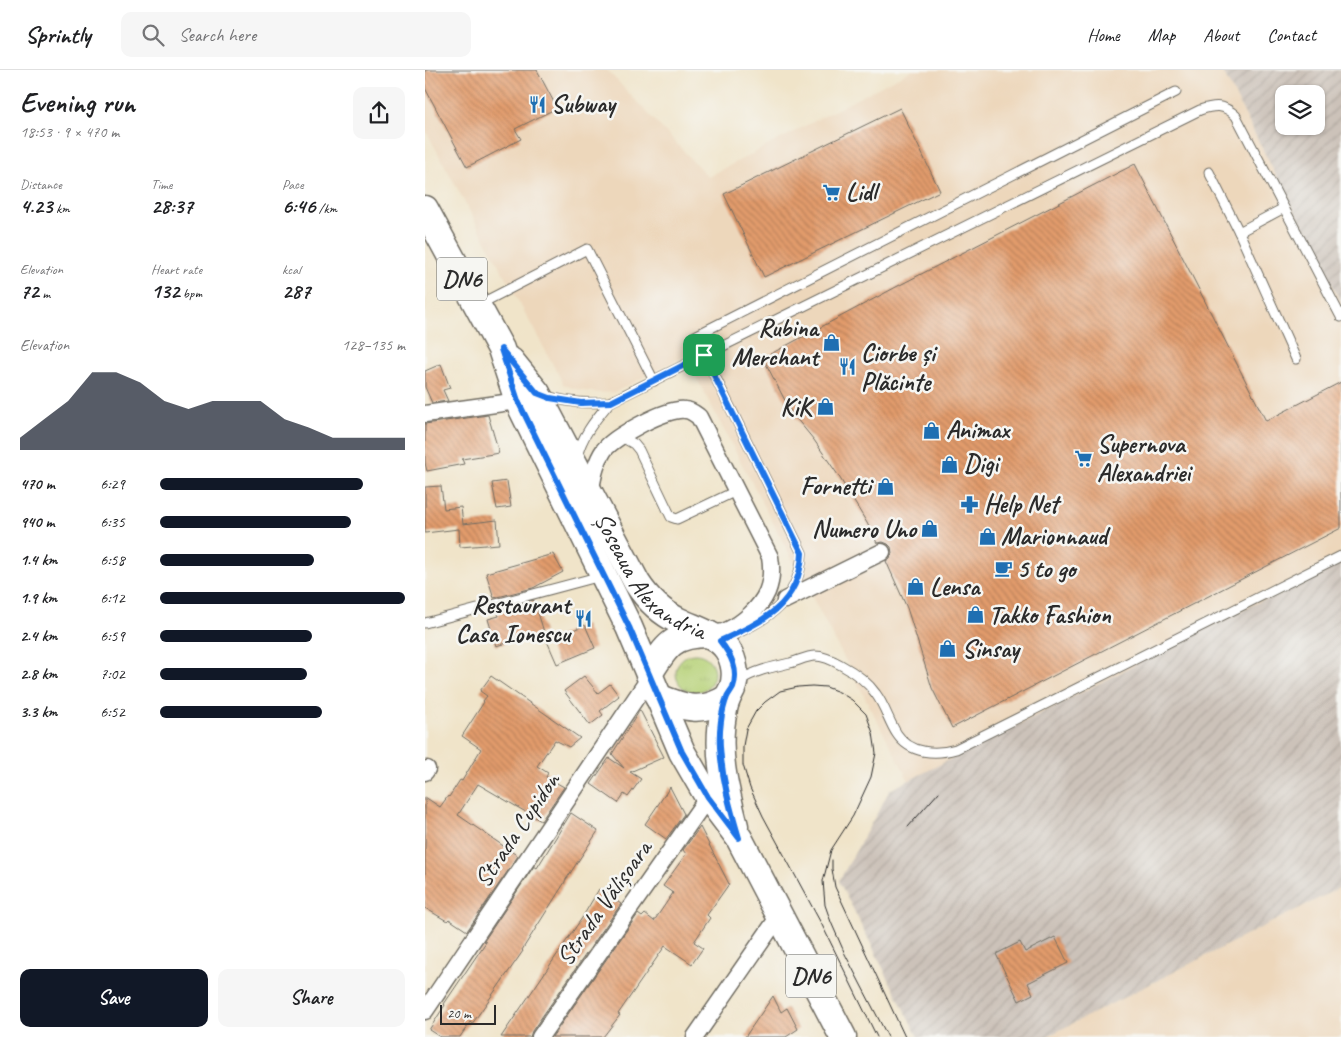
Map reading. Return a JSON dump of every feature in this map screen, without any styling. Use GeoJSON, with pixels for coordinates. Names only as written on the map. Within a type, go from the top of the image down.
{"type":"FeatureCollection","features":[{"type":"Feature","properties":{"kind":"main road","name":"Șoseaua Alexandria"},"geometry":{"type":"LineString","coordinates":[[425,209],[528,397],[575,465],[637,583],[651,603],[660,610],[677,621],[714,638],[728,650],[735,669],[735,678],[729,693],[720,734],[721,768],[739,838]]}},
{"type":"Feature","properties":{"kind":"main road","name":"Șoseaua Alexandria"},"geometry":{"type":"LineString","coordinates":[[528,397],[603,575],[629,627],[682,752],[708,797],[739,838],[843,1037]]}},
{"type":"Feature","properties":{"kind":"main road"},"geometry":{"type":"LineString","coordinates":[[714,638],[698,634],[677,639],[661,654],[652,683],[678,705],[689,708],[700,708],[716,704],[729,693]]}},
{"type":"Feature","properties":{"kind":"street"},"geometry":{"type":"LineString","coordinates":[[425,414],[528,397]]}},
{"type":"Feature","properties":{"kind":"street"},"geometry":{"type":"LineString","coordinates":[[590,494],[599,459],[609,444],[620,436],[670,411],[685,410],[693,412],[699,417],[770,557],[771,579],[763,600],[748,616],[714,638]]}},
{"type":"Feature","properties":{"kind":"street"},"geometry":{"type":"LineString","coordinates":[[785,600],[881,552]]}},
{"type":"Feature","properties":{"kind":"street","name":"Strada Cupidon"},"geometry":{"type":"LineString","coordinates":[[425,1012],[652,683]]}},
{"type":"Feature","properties":{"kind":"street","name":"Strada Vălișoara"},"geometry":{"type":"LineString","coordinates":[[540,1037],[708,797]]}},
{"type":"Feature","properties":{"kind":"street"},"geometry":{"type":"LineString","coordinates":[[695,1037],[779,916]]}},
{"type":"Feature","properties":{"kind":"lane"},"geometry":{"type":"LineString","coordinates":[[714,638],[755,625],[785,600],[798,578],[802,553],[695,336],[1176,92]]}},
{"type":"Feature","properties":{"kind":"lane"},"geometry":{"type":"LineString","coordinates":[[575,465],[584,438],[592,424],[611,402],[1211,106],[1221,106],[1230,110],[1236,116],[1341,317]]}},
{"type":"Feature","properties":{"kind":"lane"},"geometry":{"type":"LineString","coordinates":[[1209,172],[1239,232],[1296,360]]}},
{"type":"Feature","properties":{"kind":"lane"},"geometry":{"type":"LineString","coordinates":[[1239,232],[1284,208]]}},
{"type":"Feature","properties":{"kind":"lane"},"geometry":{"type":"LineString","coordinates":[[477,306],[587,249],[654,381]]}},
{"type":"Feature","properties":{"kind":"lane"},"geometry":{"type":"LineString","coordinates":[[528,397],[581,403],[611,402]]}},
{"type":"Feature","properties":{"kind":"lane"},"geometry":{"type":"LineString","coordinates":[[620,436],[634,444],[639,450],[673,519],[677,519],[736,491]]}},
{"type":"Feature","properties":{"kind":"lane"},"geometry":{"type":"LineString","coordinates":[[729,693],[738,682],[754,673],[817,656],[835,662],[861,678],[876,694],[903,742],[923,751],[944,752],[956,749],[1341,556]]}},
{"type":"Feature","properties":{"kind":"lane"},"geometry":{"type":"LineString","coordinates":[[425,623],[603,575]]}},
{"type":"Feature","properties":{"kind":"shaded area"},"geometry":{"type":"Polygon","coordinates":[[[425,70],[607,70],[708,177],[912,70],[1222,70],[1341,302],[1341,560],[909,781],[685,356],[615,392],[599,393],[579,390],[564,385],[425,129],[425,70]]]}},
{"type":"Feature","properties":{"kind":"shaded area"},"geometry":{"type":"Polygon","coordinates":[[[1222,70],[1341,70],[1341,302],[1222,70]]]}},
{"type":"Feature","properties":{"kind":"shaded area"},"geometry":{"type":"Polygon","coordinates":[[[1341,560],[1341,887],[1046,1037],[918,1037],[839,881],[890,790],[1341,560]]]}},
{"type":"Feature","properties":{"kind":"shaded area"},"geometry":{"type":"Polygon","coordinates":[[[1341,887],[1341,1037],[1046,1037],[1341,887]]]}},
{"type":"Feature","properties":{"kind":"green space"},"geometry":{"type":"Polygon","coordinates":[[[695,654],[708,660],[714,673],[708,686],[695,692],[682,686],[676,673],[682,660],[695,654]]]}},
{"type":"Feature","properties":{"kind":"building"},"geometry":{"type":"Polygon","coordinates":[[[425,70],[537,70],[557,108],[515,129],[521,139],[467,167],[425,88],[425,70]]]}},
{"type":"Feature","properties":{"kind":"building","name":"Lidl"},"geometry":{"type":"Polygon","coordinates":[[[900,108],[940,191],[764,277],[724,194],[900,108]]]}},
{"type":"Feature","properties":{"kind":"building","name":"Supernova Alexandriei"},"geometry":{"type":"Polygon","coordinates":[[[1135,164],[1266,421],[1341,382],[1341,528],[952,728],[932,688],[907,608],[886,561],[892,553],[891,547],[883,542],[877,543],[838,475],[814,440],[791,412],[763,358],[1135,164]]]}},
{"type":"Feature","properties":{"kind":"building"},"geometry":{"type":"Polygon","coordinates":[[[441,364],[450,388],[443,390],[448,401],[432,403],[425,387],[425,371],[441,364]]]}},
{"type":"Feature","properties":{"kind":"building"},"geometry":{"type":"Polygon","coordinates":[[[488,415],[499,453],[462,459],[464,464],[427,471],[425,463],[425,424],[488,415]]]}},
{"type":"Feature","properties":{"kind":"building"},"geometry":{"type":"Polygon","coordinates":[[[507,481],[511,507],[497,509],[492,483],[507,481]]]}},
{"type":"Feature","properties":{"kind":"building"},"geometry":{"type":"Polygon","coordinates":[[[441,486],[444,509],[461,507],[463,524],[497,520],[499,544],[460,547],[459,529],[425,533],[425,487],[441,486]]]}},
{"type":"Feature","properties":{"kind":"building"},"geometry":{"type":"Polygon","coordinates":[[[553,554],[563,572],[533,588],[494,598],[486,573],[553,554]]]}},
{"type":"Feature","properties":{"kind":"building"},"geometry":{"type":"Polygon","coordinates":[[[534,600],[544,632],[496,646],[488,619],[499,616],[497,610],[534,600]]]}},
{"type":"Feature","properties":{"kind":"building"},"geometry":{"type":"Polygon","coordinates":[[[585,625],[595,648],[557,664],[547,641],[585,625]]]}},
{"type":"Feature","properties":{"kind":"building"},"geometry":{"type":"Polygon","coordinates":[[[491,676],[580,738],[569,747],[555,740],[537,766],[548,773],[546,777],[564,787],[541,821],[478,784],[458,815],[518,856],[467,931],[449,919],[447,921],[425,908],[425,797],[440,807],[460,780],[462,781],[481,749],[462,736],[487,696],[480,691],[491,676]]]}},
{"type":"Feature","properties":{"kind":"building"},"geometry":{"type":"Polygon","coordinates":[[[584,676],[598,693],[610,684],[619,696],[600,711],[603,715],[590,725],[564,691],[584,676]]]}},
{"type":"Feature","properties":{"kind":"building"},"geometry":{"type":"Polygon","coordinates":[[[640,710],[664,757],[630,772],[641,779],[628,797],[624,794],[618,803],[591,784],[609,758],[624,768],[612,754],[640,710]]]}},
{"type":"Feature","properties":{"kind":"building"},"geometry":{"type":"Polygon","coordinates":[[[670,787],[684,814],[666,839],[645,824],[670,787]]]}},
{"type":"Feature","properties":{"kind":"building"},"geometry":{"type":"Polygon","coordinates":[[[571,813],[598,831],[523,951],[472,1024],[470,1022],[460,1037],[440,1037],[429,1030],[444,1004],[534,866],[537,868],[571,813]]]}},
{"type":"Feature","properties":{"kind":"building"},"geometry":{"type":"Polygon","coordinates":[[[700,827],[729,884],[707,915],[710,918],[694,942],[703,948],[692,964],[665,946],[618,1014],[620,1015],[603,1037],[552,1037],[638,914],[642,917],[645,914],[654,921],[673,893],[663,886],[686,854],[683,850],[700,827]]]}},
{"type":"Feature","properties":{"kind":"building"},"geometry":{"type":"Polygon","coordinates":[[[599,889],[621,904],[532,1031],[530,1037],[501,1037],[582,918],[599,889]]]}},
{"type":"Feature","properties":{"kind":"building"},"geometry":{"type":"Polygon","coordinates":[[[1055,937],[1068,963],[1028,983],[1033,994],[1019,1001],[996,954],[1020,942],[1025,952],[1055,937]]]}},
{"type":"Feature","properties":{"kind":"building"},"geometry":{"type":"Polygon","coordinates":[[[773,996],[781,1012],[787,1008],[798,1029],[786,1037],[745,1037],[773,996]]]}},
{"type":"Feature","properties":{"kind":"tram line"},"geometry":{"type":"LineString","coordinates":[[877,1037],[822,925],[763,816],[750,788],[743,765],[743,746],[746,729],[756,711],[780,691],[812,686],[826,687],[839,692],[852,700],[866,714],[873,733],[876,753],[871,777],[853,816],[831,850],[823,881],[825,905],[831,922],[845,954],[888,1037]]}},
{"type":"Feature","properties":{"kind":"tram line"},"geometry":{"type":"LineString","coordinates":[[908,827],[939,792]]}},
{"type":"Feature","properties":{"kind":"tram line"},"geometry":{"type":"LineString","coordinates":[[832,860],[835,887],[905,1037]]}},
{"type":"Feature","properties":{"kind":"place","name":"Subway"},"geometry":{"type":"Point","coordinates":[537,104]}},
{"type":"Feature","properties":{"kind":"place","name":"Lidl"},"geometry":{"type":"Point","coordinates":[832,192]}},
{"type":"Feature","properties":{"kind":"place","name":"Rubina Merchant"},"geometry":{"type":"Point","coordinates":[832,342]}},
{"type":"Feature","properties":{"kind":"place","name":"Ciorbe și Plăcinte"},"geometry":{"type":"Point","coordinates":[847,367]}},
{"type":"Feature","properties":{"kind":"place","name":"KiK"},"geometry":{"type":"Point","coordinates":[825,407]}},
{"type":"Feature","properties":{"kind":"place","name":"Animax"},"geometry":{"type":"Point","coordinates":[932,430]}},
{"type":"Feature","properties":{"kind":"place","name":"Supernova Alexandriei"},"geometry":{"type":"Point","coordinates":[1083,458]}},
{"type":"Feature","properties":{"kind":"place","name":"Digi"},"geometry":{"type":"Point","coordinates":[950,464]}},
{"type":"Feature","properties":{"kind":"place","name":"Fornetti"},"geometry":{"type":"Point","coordinates":[885,486]}},
{"type":"Feature","properties":{"kind":"place","name":"Help Net"},"geometry":{"type":"Point","coordinates":[970,504]}},
{"type":"Feature","properties":{"kind":"place","name":"Numero Uno"},"geometry":{"type":"Point","coordinates":[930,529]}},
{"type":"Feature","properties":{"kind":"place","name":"Marionnaud"},"geometry":{"type":"Point","coordinates":[987,536]}},
{"type":"Feature","properties":{"kind":"place","name":"5 to go"},"geometry":{"type":"Point","coordinates":[1003,569]}},
{"type":"Feature","properties":{"kind":"place","name":"Lensa"},"geometry":{"type":"Point","coordinates":[916,587]}},
{"type":"Feature","properties":{"kind":"place","name":"Takko Fashion"},"geometry":{"type":"Point","coordinates":[975,615]}},
{"type":"Feature","properties":{"kind":"place","name":"Restaurant Casa Ionescu"},"geometry":{"type":"Point","coordinates":[584,619]}},
{"type":"Feature","properties":{"kind":"place","name":"Sinsay"},"geometry":{"type":"Point","coordinates":[948,649]}},
{"type":"Feature","properties":{"kind":"route"},"geometry":{"type":"LineString","coordinates":[[501,349],[537,393],[566,401],[596,404],[611,402],[704,355],[802,553],[798,578],[785,600],[755,625],[720,641],[728,650],[735,669],[735,678],[723,712],[720,746],[721,768],[739,838],[708,797],[682,752],[629,627],[518,401],[501,349]]}}]}
